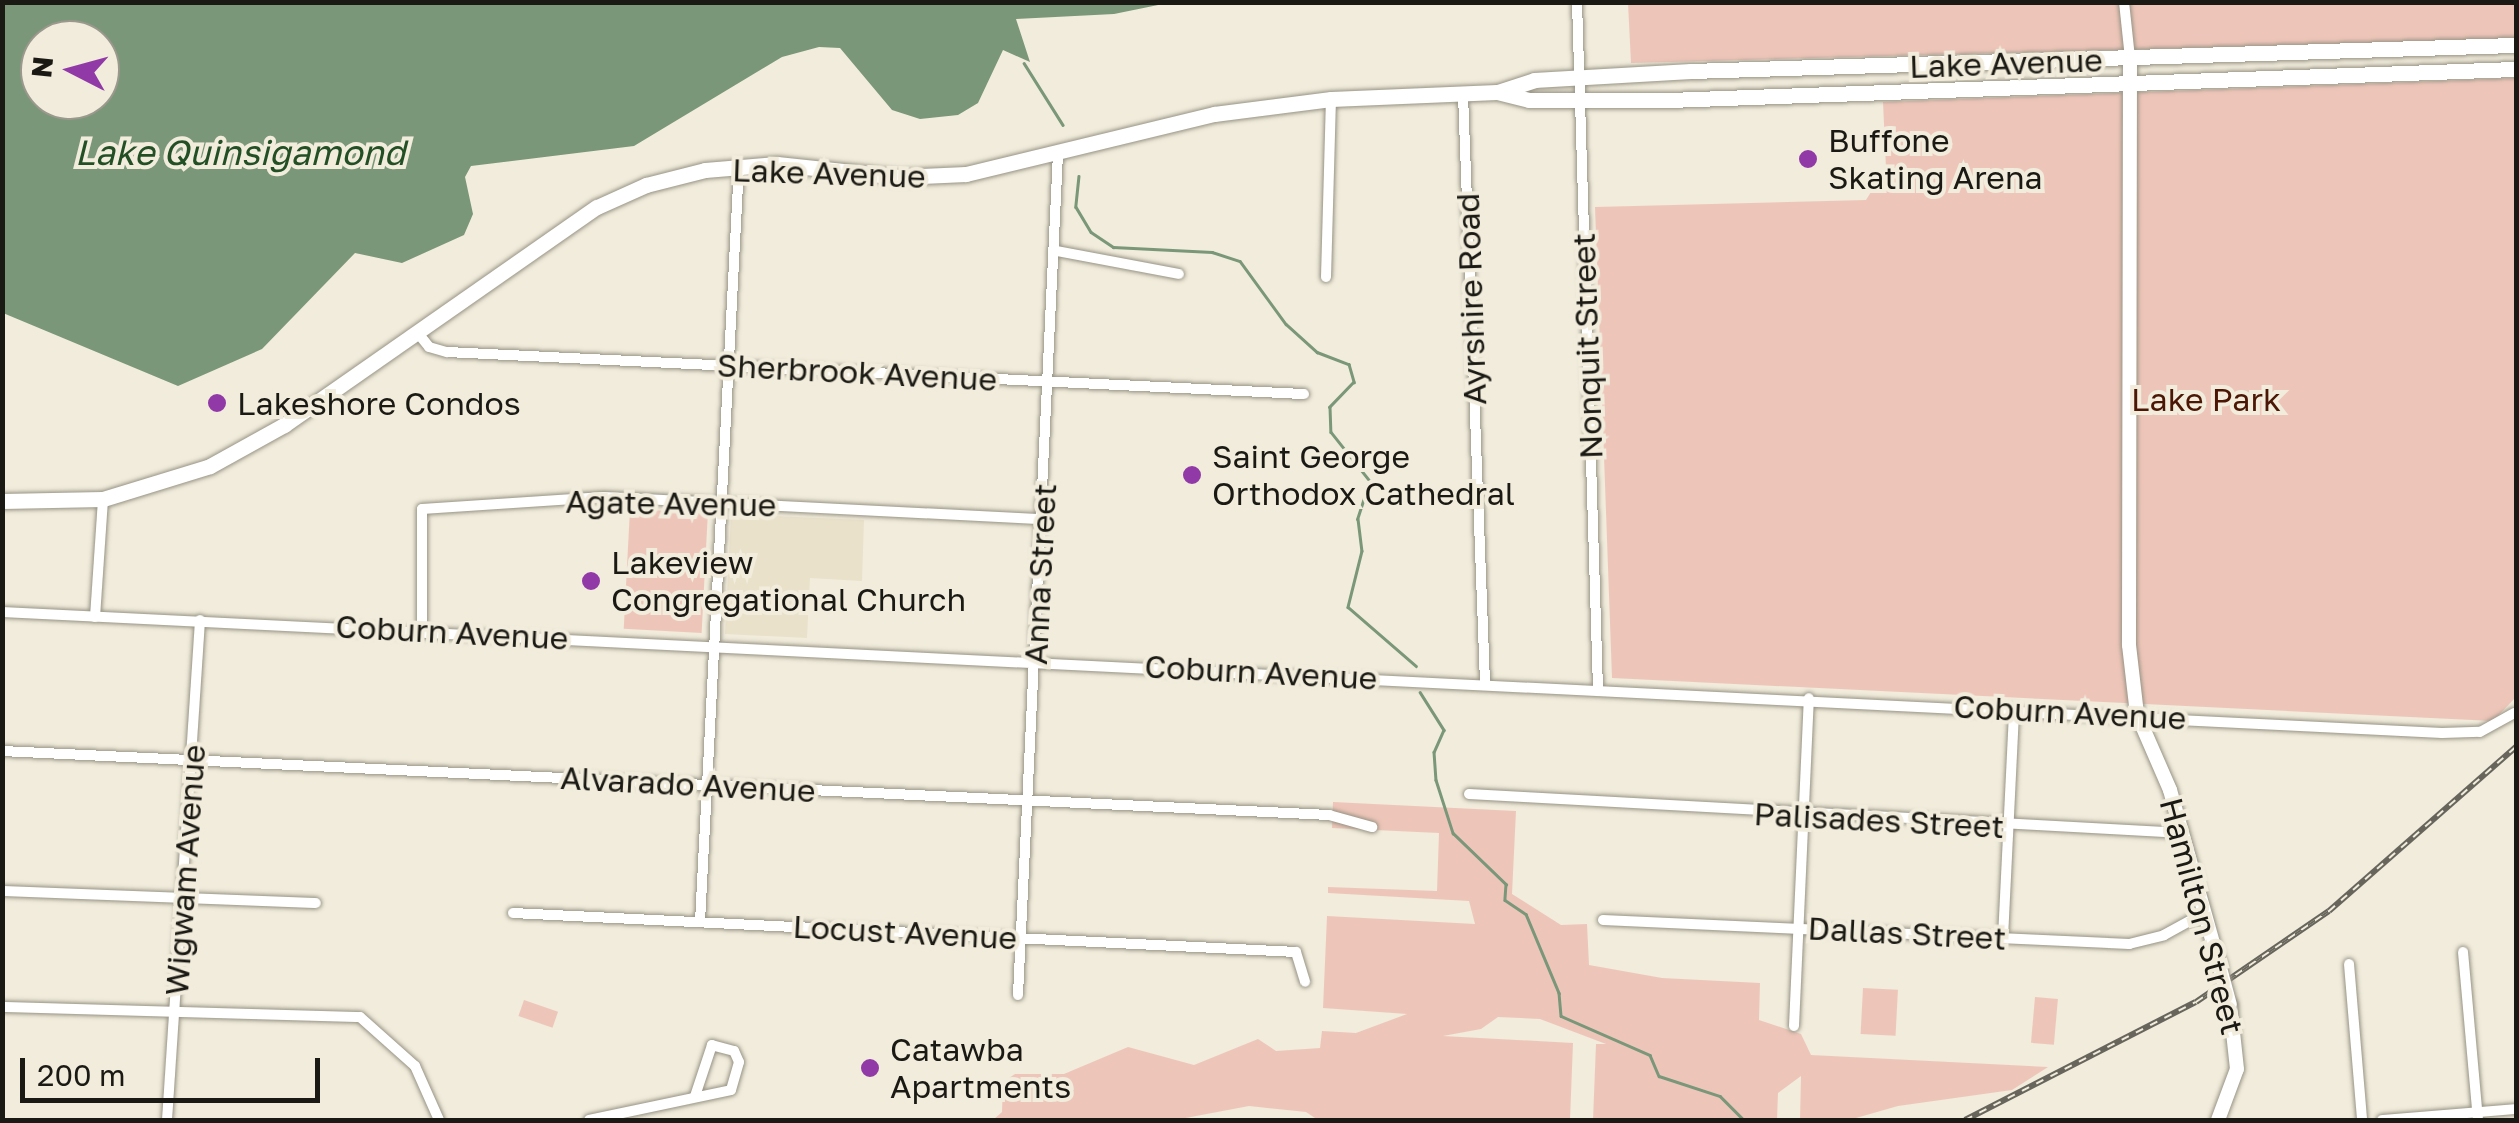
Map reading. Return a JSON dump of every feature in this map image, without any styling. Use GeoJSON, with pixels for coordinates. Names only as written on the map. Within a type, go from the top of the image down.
{"type":"FeatureCollection","features":[{"type":"Feature","properties":{"kind":"main road","name":"Lake Avenue"},"geometry":{"type":"LineString","coordinates":[[1497,92],[1534,80],[2516,46]]}},
{"type":"Feature","properties":{"kind":"main road","name":"Hamilton Street"},"geometry":{"type":"LineString","coordinates":[[2130,58],[2127,618],[2137,714],[2183,834],[2230,1005],[2237,1070],[2218,1120]]}},
{"type":"Feature","properties":{"kind":"main road","name":"Lake Avenue"},"geometry":{"type":"LineString","coordinates":[[2,501],[103,499],[176,480],[240,451],[613,199],[660,181],[739,166],[932,177],[1058,154],[1214,114],[1332,99],[1497,92],[1579,99],[2516,70]]}},
{"type":"Feature","properties":{"kind":"street","name":"Nonquit Street"},"geometry":{"type":"LineString","coordinates":[[1577,2],[1598,688]]}},
{"type":"Feature","properties":{"kind":"street"},"geometry":{"type":"LineString","coordinates":[[2124,2],[2130,58]]}},
{"type":"Feature","properties":{"kind":"street","name":"Ayrshire Road"},"geometry":{"type":"LineString","coordinates":[[1463,94],[1485,684]]}},
{"type":"Feature","properties":{"kind":"street"},"geometry":{"type":"LineString","coordinates":[[1326,277],[1332,99]]}},
{"type":"Feature","properties":{"kind":"street","name":"Anna Street"},"geometry":{"type":"LineString","coordinates":[[1018,995],[1057,250],[1058,154]]}},
{"type":"Feature","properties":{"kind":"street"},"geometry":{"type":"LineString","coordinates":[[700,922],[739,166]]}},
{"type":"Feature","properties":{"kind":"street"},"geometry":{"type":"LineString","coordinates":[[1057,250],[1179,274]]}},
{"type":"Feature","properties":{"kind":"street","name":"Sherbrook Avenue"},"geometry":{"type":"LineString","coordinates":[[418,332],[429,346],[447,352],[1304,394]]}},
{"type":"Feature","properties":{"kind":"street","name":"Agate Avenue"},"geometry":{"type":"LineString","coordinates":[[422,630],[422,509],[604,498],[1042,519]]}},
{"type":"Feature","properties":{"kind":"street"},"geometry":{"type":"LineString","coordinates":[[95,617],[103,499]]}},
{"type":"Feature","properties":{"kind":"street","name":"Coburn Avenue"},"geometry":{"type":"LineString","coordinates":[[2,612],[2137,714],[2472,734],[2514,713]]}},
{"type":"Feature","properties":{"kind":"street","name":"Wigwam Avenue"},"geometry":{"type":"LineString","coordinates":[[167,1120],[179,911],[186,898],[200,620]]}},
{"type":"Feature","properties":{"kind":"street"},"geometry":{"type":"LineString","coordinates":[[1794,1026],[1809,698]]}},
{"type":"Feature","properties":{"kind":"street"},"geometry":{"type":"LineString","coordinates":[[2004,938],[2014,709]]}},
{"type":"Feature","properties":{"kind":"street","name":"Alvarado Avenue"},"geometry":{"type":"LineString","coordinates":[[2,751],[1329,815],[1372,827]]}},
{"type":"Feature","properties":{"kind":"street","name":"Palisades Street"},"geometry":{"type":"LineString","coordinates":[[1469,794],[2183,834]]}},
{"type":"Feature","properties":{"kind":"street"},"geometry":{"type":"LineString","coordinates":[[2,891],[316,902]]}},
{"type":"Feature","properties":{"kind":"street","name":"Dallas Street"},"geometry":{"type":"LineString","coordinates":[[1603,920],[2147,942],[2204,912]]}},
{"type":"Feature","properties":{"kind":"street","name":"Locust Avenue"},"geometry":{"type":"LineString","coordinates":[[513,913],[1296,952],[1305,982]]}},
{"type":"Feature","properties":{"kind":"street"},"geometry":{"type":"LineString","coordinates":[[2463,952],[2478,1116]]}},
{"type":"Feature","properties":{"kind":"street"},"geometry":{"type":"LineString","coordinates":[[2349,964],[2362,1120]]}},
{"type":"Feature","properties":{"kind":"street"},"geometry":{"type":"LineString","coordinates":[[2,1007],[360,1017],[415,1066],[439,1120]]}},
{"type":"Feature","properties":{"kind":"street"},"geometry":{"type":"LineString","coordinates":[[590,1120],[730,1090],[740,1062],[734,1051],[712,1045],[695,1096]]}},
{"type":"Feature","properties":{"kind":"street"},"geometry":{"type":"LineString","coordinates":[[2382,1120],[2478,1116],[2516,1109]]}},
{"type":"Feature","properties":{"kind":"shaded area"},"geometry":{"type":"Polygon","coordinates":[[[731,514],[864,520],[862,581],[810,578],[807,638],[725,634],[731,514]]]}},
{"type":"Feature","properties":{"kind":"green space"},"geometry":{"type":"Polygon","coordinates":[[[2516,2],[2516,39],[1631,63],[1628,3],[2516,2]]]}},
{"type":"Feature","properties":{"kind":"green space","name":"Lake Park"},"geometry":{"type":"Polygon","coordinates":[[[2516,78],[2516,697],[2493,721],[1612,678],[1595,207],[1866,200],[1886,168],[1883,102],[2516,78]]]}},
{"type":"Feature","properties":{"kind":"green space"},"geometry":{"type":"Polygon","coordinates":[[[630,509],[708,513],[702,633],[624,629],[630,509]]]}},
{"type":"Feature","properties":{"kind":"green space"},"geometry":{"type":"Polygon","coordinates":[[[1333,802],[1516,811],[1512,894],[1561,925],[1587,924],[1589,965],[1662,978],[1760,983],[1759,1020],[1801,1034],[1811,1055],[2048,1067],[2012,1090],[1898,1106],[1849,1120],[1800,1120],[1801,1076],[1778,1093],[1777,1120],[1593,1120],[1596,1044],[1606,1044],[1540,1019],[1498,1017],[1481,1029],[1443,1036],[1573,1043],[1570,1120],[1318,1120],[1306,1112],[1249,1106],[1175,1120],[993,1120],[1002,1112],[1003,1082],[1015,1074],[1064,1074],[1128,1047],[1194,1065],[1258,1039],[1276,1051],[1320,1048],[1322,1031],[1356,1033],[1407,1014],[1323,1008],[1327,916],[1475,924],[1469,901],[1328,893],[1328,887],[1437,891],[1439,833],[1332,828],[1333,802]]]}},
{"type":"Feature","properties":{"kind":"green space"},"geometry":{"type":"Polygon","coordinates":[[[1863,988],[1898,990],[1896,1036],[1861,1034],[1863,988]]]}},
{"type":"Feature","properties":{"kind":"green space"},"geometry":{"type":"Polygon","coordinates":[[[2035,997],[2058,999],[2054,1045],[2031,1043],[2035,997]]]}},
{"type":"Feature","properties":{"kind":"green space"},"geometry":{"type":"Polygon","coordinates":[[[524,1000],[558,1012],[553,1028],[518,1016],[524,1000]]]}},
{"type":"Feature","properties":{"kind":"water","name":"Lake Quinsigamond"},"geometry":{"type":"Polygon","coordinates":[[[3,2],[1168,3],[1114,14],[1016,19],[1030,62],[1003,50],[978,103],[958,115],[920,119],[892,110],[840,48],[819,47],[782,57],[634,146],[471,166],[465,177],[473,214],[464,235],[402,263],[355,253],[262,349],[178,386],[3,313],[3,2]]]}},
{"type":"Feature","properties":{"kind":"waterway"},"geometry":{"type":"LineString","coordinates":[[1024,63],[1063,125]]}},
{"type":"Feature","properties":{"kind":"waterway"},"geometry":{"type":"LineString","coordinates":[[1079,176],[1076,207],[1091,232],[1113,247],[1212,252],[1240,261],[1286,324],[1317,352],[1349,364],[1354,382],[1330,407],[1331,432],[1370,481],[1358,519],[1362,551],[1348,607],[1416,666]]}},
{"type":"Feature","properties":{"kind":"waterway"},"geometry":{"type":"LineString","coordinates":[[1420,692],[1444,730],[1434,752],[1436,780],[1453,833],[1506,884],[1505,900],[1526,914],[1559,993],[1561,1016],[1650,1055],[1659,1076],[1720,1096],[1744,1120]]}},
{"type":"Feature","properties":{"kind":"railway"},"geometry":{"type":"LineString","coordinates":[[1965,1120],[2196,1002],[2329,911],[2516,747]]}},
{"type":"Feature","properties":{"kind":"place","name":"Buffone Skating Arena"},"geometry":{"type":"Point","coordinates":[1808,159]}},
{"type":"Feature","properties":{"kind":"place","name":"Lakeshore Condos"},"geometry":{"type":"Point","coordinates":[217,403]}},
{"type":"Feature","properties":{"kind":"place","name":"Saint George Orthodox Cathedral"},"geometry":{"type":"Point","coordinates":[1192,475]}},
{"type":"Feature","properties":{"kind":"place","name":"Lakeview Congregational Church"},"geometry":{"type":"Point","coordinates":[591,581]}},
{"type":"Feature","properties":{"kind":"place","name":"Catawba Apartments"},"geometry":{"type":"Point","coordinates":[870,1068]}}]}
